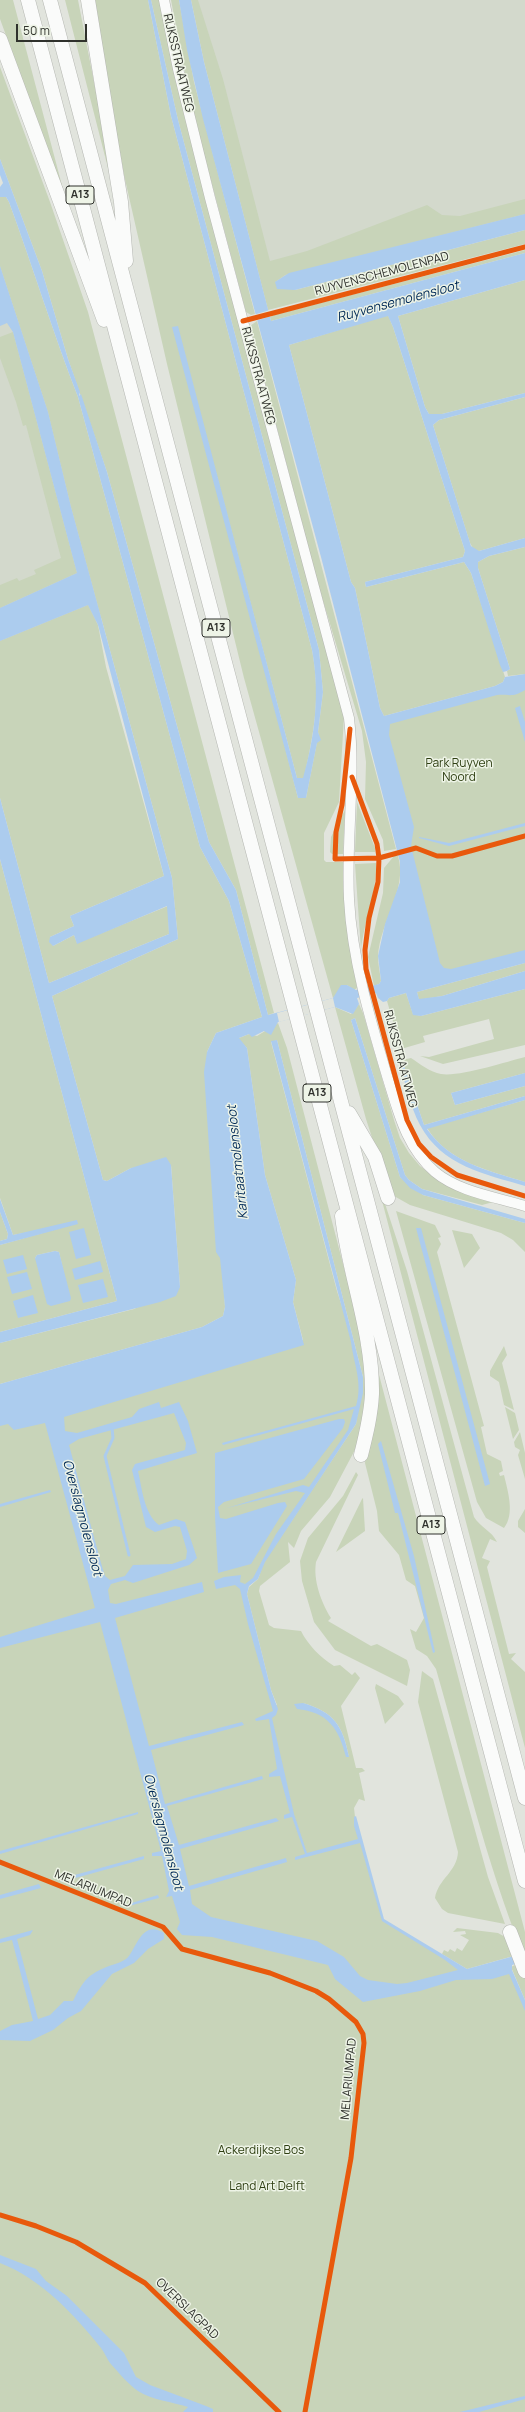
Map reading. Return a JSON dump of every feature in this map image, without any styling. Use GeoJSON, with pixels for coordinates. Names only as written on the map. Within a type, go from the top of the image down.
{"type":"FeatureCollection","features":[{"type":"Feature","properties":{"kind":"highway","name":"A13"},"geometry":{"type":"LineString","coordinates":[[28,0],[525,1881]]}},
{"type":"Feature","properties":{"kind":"highway","name":"A13"},"geometry":{"type":"LineString","coordinates":[[50,0],[525,1798]]}},
{"type":"Feature","properties":{"kind":"highway","name":"A13"},"geometry":{"type":"LineString","coordinates":[[88,0],[121,202],[129,297]]}},
{"type":"Feature","properties":{"kind":"highway","name":"A13"},"geometry":{"type":"LineString","coordinates":[[0,39],[131,390]]}},
{"type":"Feature","properties":{"kind":"highway","name":"A13"},"geometry":{"type":"LineString","coordinates":[[340,1097],[375,1158],[388,1198]]}},
{"type":"Feature","properties":{"kind":"highway","name":"A13"},"geometry":{"type":"LineString","coordinates":[[337,1168],[345,1244],[361,1306],[371,1373],[370,1417],[361,1455]]}},
{"type":"Feature","properties":{"kind":"highway"},"geometry":{"type":"LineString","coordinates":[[510,1932],[524,1969]]}},
{"type":"Feature","properties":{"kind":"street","name":"RIJKSSTRAATWEG"},"geometry":{"type":"LineString","coordinates":[[164,0],[178,69],[210,198],[349,718],[352,777],[350,807],[349,900],[364,992],[403,1127],[414,1147],[435,1171],[452,1183],[525,1206]]}},
{"type":"Feature","properties":{"kind":"shaded area"},"geometry":{"type":"Polygon","coordinates":[[[195,0],[525,0],[525,221],[268,288],[195,0]]]}},
{"type":"Feature","properties":{"kind":"shaded area"},"geometry":{"type":"Polygon","coordinates":[[[0,220],[119,611],[0,661],[0,220]]]}},
{"type":"Feature","properties":{"kind":"green space"},"geometry":{"type":"Polygon","coordinates":[[[0,0],[13,0],[64,193],[0,19],[0,0]]]}},
{"type":"Feature","properties":{"kind":"green space"},"geometry":{"type":"Polygon","coordinates":[[[65,0],[78,0],[114,185],[109,172],[65,0]]]}},
{"type":"Feature","properties":{"kind":"green space"},"geometry":{"type":"Polygon","coordinates":[[[93,0],[148,0],[171,116],[312,650],[316,684],[315,715],[311,745],[304,778],[297,778],[177,326],[298,798],[306,798],[317,742],[320,740],[318,732],[323,692],[319,650],[178,120],[151,0],[160,0],[209,210],[344,716],[339,802],[324,833],[324,860],[326,862],[343,862],[345,908],[357,988],[354,990],[347,985],[333,998],[244,678],[167,364],[124,175],[93,0]]]}},
{"type":"Feature","properties":{"kind":"green space"},"geometry":{"type":"Polygon","coordinates":[[[171,0],[179,0],[194,82],[255,314],[251,315],[246,312],[191,105],[171,0]]]}},
{"type":"Feature","properties":{"kind":"green space"},"geometry":{"type":"Polygon","coordinates":[[[191,0],[198,0],[223,79],[270,261],[307,251],[427,205],[442,215],[460,216],[525,199],[525,214],[285,275],[275,282],[295,290],[525,230],[525,244],[268,310],[204,62],[191,0]]]}},
{"type":"Feature","properties":{"kind":"green space"},"geometry":{"type":"Polygon","coordinates":[[[0,67],[50,202],[88,312],[274,1013],[268,1015],[236,890],[209,842],[107,472],[68,359],[42,271],[0,159],[0,67]]]}},
{"type":"Feature","properties":{"kind":"green space"},"geometry":{"type":"Polygon","coordinates":[[[0,197],[6,197],[9,202],[78,397],[200,847],[229,901],[262,1017],[216,1033],[207,1052],[225,1307],[223,1316],[202,1327],[0,1384],[0,1343],[134,1309],[180,1287],[171,1165],[131,1168],[107,1181],[103,1180],[52,996],[178,939],[172,878],[71,507],[48,412],[0,266],[0,197]]]}},
{"type":"Feature","properties":{"kind":"green space"},"geometry":{"type":"Polygon","coordinates":[[[525,250],[525,253],[271,321],[270,317],[274,315],[525,250]]]}},
{"type":"Feature","properties":{"kind":"green space"},"geometry":{"type":"Polygon","coordinates":[[[525,280],[525,393],[442,414],[429,414],[425,407],[398,316],[525,280]]]}},
{"type":"Feature","properties":{"kind":"green space"},"geometry":{"type":"Polygon","coordinates":[[[388,315],[465,551],[463,557],[365,582],[366,587],[464,562],[471,573],[505,677],[503,682],[495,686],[384,716],[380,708],[355,588],[351,582],[289,345],[388,315]]]}},
{"type":"Feature","properties":{"kind":"green space"},"geometry":{"type":"Polygon","coordinates":[[[257,321],[396,849],[384,851],[383,840],[365,799],[366,762],[362,731],[319,587],[250,326],[257,321]]]}},
{"type":"Feature","properties":{"kind":"green space"},"geometry":{"type":"Polygon","coordinates":[[[13,332],[77,573],[0,608],[0,585],[17,578],[19,581],[36,574],[34,570],[61,558],[26,425],[23,426],[0,358],[0,337],[13,332]]]}},
{"type":"Feature","properties":{"kind":"green space"},"geometry":{"type":"Polygon","coordinates":[[[525,397],[525,538],[479,551],[474,550],[470,543],[433,425],[439,420],[525,397]]]}},
{"type":"Feature","properties":{"kind":"green space"},"geometry":{"type":"Polygon","coordinates":[[[525,547],[525,674],[508,676],[507,671],[510,669],[478,568],[478,562],[489,556],[525,547]]]}},
{"type":"Feature","properties":{"kind":"green space"},"geometry":{"type":"Polygon","coordinates":[[[88,605],[98,625],[106,667],[164,876],[70,916],[74,926],[50,937],[53,946],[74,935],[77,943],[168,906],[169,934],[49,983],[0,798],[0,641],[88,605]]]}},
{"type":"Feature","properties":{"kind":"green space","name":"Park Ruyven Noord"},"geometry":{"type":"Polygon","coordinates":[[[525,685],[525,952],[435,976],[380,724],[525,685]]]}},
{"type":"Feature","properties":{"kind":"green space"},"geometry":{"type":"Polygon","coordinates":[[[357,802],[375,848],[375,852],[355,852],[357,802]]]}},
{"type":"Feature","properties":{"kind":"green space"},"geometry":{"type":"Polygon","coordinates":[[[345,810],[343,854],[332,854],[330,852],[331,837],[345,810]]]}},
{"type":"Feature","properties":{"kind":"green space"},"geometry":{"type":"Polygon","coordinates":[[[394,856],[398,856],[400,869],[397,894],[380,943],[378,959],[381,981],[379,984],[374,986],[368,957],[383,893],[384,868],[394,856]]]}},
{"type":"Feature","properties":{"kind":"green space"},"geometry":{"type":"Polygon","coordinates":[[[0,859],[117,1301],[0,1332],[0,1245],[78,1223],[13,1235],[0,1198],[0,859]],[[55,1251],[37,1255],[35,1258],[70,1301],[59,1252],[55,1251]]]}},
{"type":"Feature","properties":{"kind":"green space"},"geometry":{"type":"Polygon","coordinates":[[[376,863],[376,874],[361,950],[355,864],[376,863]]]}},
{"type":"Feature","properties":{"kind":"green space"},"geometry":{"type":"Polygon","coordinates":[[[525,963],[525,971],[442,996],[419,1000],[417,992],[525,963]]]}},
{"type":"Feature","properties":{"kind":"green space"},"geometry":{"type":"Polygon","coordinates":[[[525,989],[525,1045],[443,1064],[420,1056],[429,1057],[494,1039],[489,1019],[423,1036],[425,1042],[401,1049],[387,1001],[389,998],[406,993],[413,1014],[421,1016],[525,989]]]}},
{"type":"Feature","properties":{"kind":"green space"},"geometry":{"type":"Polygon","coordinates":[[[359,1004],[400,1138],[409,1153],[420,1166],[434,1177],[497,1201],[482,1205],[422,1189],[409,1180],[405,1175],[355,1018],[351,1020],[400,1177],[423,1195],[525,1223],[525,1252],[513,1240],[501,1233],[410,1205],[394,1196],[384,1174],[366,1119],[335,1007],[351,1014],[359,1004]]]}},
{"type":"Feature","properties":{"kind":"green space","name":"Land Art Delft"},"geometry":{"type":"Polygon","coordinates":[[[278,1023],[287,1048],[363,1341],[368,1391],[357,1446],[330,1497],[301,1531],[294,1548],[288,1542],[290,1562],[260,1586],[259,1591],[269,1625],[274,1628],[301,1631],[311,1646],[324,1659],[334,1666],[340,1665],[352,1675],[355,1672],[360,1678],[341,1706],[356,1768],[362,1768],[365,1771],[359,1773],[365,1801],[359,1799],[354,1808],[355,1817],[383,1920],[458,1966],[468,1975],[508,1969],[525,2007],[525,2412],[0,2412],[0,1420],[303,1340],[293,1302],[296,1280],[265,1175],[247,1048],[239,1040],[239,1038],[249,1034],[257,1036],[278,1023]],[[277,1040],[271,1042],[337,1291],[353,1341],[361,1388],[353,1422],[344,1440],[263,1562],[256,1578],[246,1587],[244,1596],[274,1705],[277,1705],[271,1690],[247,1594],[249,1587],[258,1579],[264,1562],[356,1424],[363,1377],[277,1040]],[[303,1703],[322,1714],[333,1724],[341,1737],[349,1757],[344,1737],[330,1716],[303,1703]]]}},
{"type":"Feature","properties":{"kind":"green space"},"geometry":{"type":"Polygon","coordinates":[[[525,1057],[525,1073],[451,1093],[455,1105],[525,1086],[525,1096],[424,1125],[402,1060],[411,1058],[433,1072],[449,1074],[471,1071],[525,1057]]]}},
{"type":"Feature","properties":{"kind":"green space"},"geometry":{"type":"Polygon","coordinates":[[[525,1100],[525,1182],[470,1164],[446,1150],[427,1128],[525,1100]]]}},
{"type":"Feature","properties":{"kind":"green space"},"geometry":{"type":"Polygon","coordinates":[[[374,1170],[407,1271],[474,1517],[479,1524],[495,1538],[497,1542],[490,1539],[482,1558],[490,1561],[487,1567],[509,1654],[516,1653],[511,1659],[525,1672],[525,1748],[374,1170]]]}},
{"type":"Feature","properties":{"kind":"green space"},"geometry":{"type":"Polygon","coordinates":[[[396,1211],[435,1225],[441,1237],[438,1238],[441,1244],[437,1252],[484,1426],[481,1427],[487,1454],[501,1461],[503,1471],[499,1473],[500,1476],[504,1475],[507,1488],[510,1510],[504,1528],[486,1518],[477,1502],[396,1211]]]}},
{"type":"Feature","properties":{"kind":"green space"},"geometry":{"type":"Polygon","coordinates":[[[0,1212],[8,1234],[7,1239],[0,1241],[0,1212]]]}},
{"type":"Feature","properties":{"kind":"green space"},"geometry":{"type":"Polygon","coordinates":[[[452,1230],[472,1234],[480,1248],[464,1268],[452,1230]]]}},
{"type":"Feature","properties":{"kind":"green space"},"geometry":{"type":"Polygon","coordinates":[[[504,1346],[507,1355],[502,1363],[514,1410],[504,1405],[499,1382],[490,1376],[490,1371],[504,1346]]]}},
{"type":"Feature","properties":{"kind":"green space"},"geometry":{"type":"Polygon","coordinates":[[[377,1367],[525,1932],[525,1954],[523,1954],[486,1848],[436,1669],[427,1656],[416,1649],[410,1629],[416,1632],[424,1618],[415,1586],[406,1580],[399,1555],[379,1531],[377,1511],[365,1463],[377,1367]]]}},
{"type":"Feature","properties":{"kind":"green space"},"geometry":{"type":"Polygon","coordinates":[[[505,1407],[515,1413],[519,1430],[513,1439],[505,1407]]]}},
{"type":"Feature","properties":{"kind":"green space"},"geometry":{"type":"Polygon","coordinates":[[[520,1432],[525,1453],[525,1479],[518,1455],[520,1450],[515,1447],[514,1442],[520,1432]]]}},
{"type":"Feature","properties":{"kind":"green space"},"geometry":{"type":"Polygon","coordinates":[[[356,1472],[358,1475],[316,1562],[315,1569],[317,1583],[321,1598],[331,1618],[328,1621],[371,1646],[377,1644],[407,1660],[410,1670],[407,1686],[335,1650],[314,1622],[302,1581],[300,1561],[308,1538],[343,1496],[356,1472]]]}},
{"type":"Feature","properties":{"kind":"green space"},"geometry":{"type":"Polygon","coordinates":[[[363,1498],[365,1531],[336,1552],[362,1499],[363,1498]]]}},
{"type":"Feature","properties":{"kind":"green space"},"geometry":{"type":"Polygon","coordinates":[[[525,1509],[525,1533],[518,1527],[518,1521],[525,1509]]]}},
{"type":"Feature","properties":{"kind":"green space"},"geometry":{"type":"Polygon","coordinates":[[[422,1671],[433,1679],[488,1877],[505,1924],[448,1913],[442,1909],[435,1898],[437,1891],[457,1859],[458,1852],[418,1702],[422,1671]]]}},
{"type":"Feature","properties":{"kind":"green space"},"geometry":{"type":"Polygon","coordinates":[[[376,1684],[398,1696],[404,1704],[385,1724],[375,1688],[376,1684]]]}},
{"type":"Feature","properties":{"kind":"green space"},"geometry":{"type":"Polygon","coordinates":[[[457,1928],[498,1933],[505,1937],[517,1955],[467,1969],[442,1954],[444,1950],[448,1952],[450,1949],[455,1952],[457,1948],[462,1951],[469,1940],[460,1935],[466,1934],[465,1931],[453,1932],[457,1928]]]}},
{"type":"Feature","properties":{"kind":"green space"},"geometry":{"type":"Polygon","coordinates":[[[519,1963],[525,1978],[525,2000],[511,1967],[519,1963]]]}},
{"type":"Feature","properties":{"kind":"water"},"geometry":{"type":"Polygon","coordinates":[[[148,0],[151,0],[178,120],[319,650],[323,692],[318,732],[321,740],[317,743],[306,798],[298,798],[172,327],[178,326],[297,778],[303,778],[311,746],[315,715],[316,683],[312,650],[171,116],[148,0]]]}},
{"type":"Feature","properties":{"kind":"water"},"geometry":{"type":"Polygon","coordinates":[[[179,0],[191,0],[204,62],[271,321],[525,253],[525,280],[398,316],[425,407],[429,414],[442,414],[525,393],[525,397],[439,420],[433,425],[471,546],[479,551],[525,538],[525,547],[489,556],[478,562],[478,568],[510,669],[507,671],[503,672],[500,665],[471,573],[464,562],[366,587],[365,582],[463,557],[465,551],[393,327],[388,316],[289,345],[351,582],[355,588],[380,708],[384,716],[495,686],[503,682],[505,677],[525,674],[525,690],[521,692],[514,695],[497,695],[390,724],[389,735],[414,827],[411,846],[440,963],[444,968],[451,969],[525,950],[525,963],[417,992],[419,999],[442,996],[525,971],[525,989],[421,1016],[413,1015],[406,993],[389,998],[387,1001],[383,1002],[378,998],[376,993],[357,998],[359,1004],[353,1014],[335,1007],[278,1022],[271,1035],[264,1031],[252,1037],[249,1034],[239,1038],[247,1048],[265,1175],[296,1280],[293,1302],[304,1345],[64,1417],[65,1431],[77,1433],[132,1417],[139,1409],[159,1402],[161,1408],[179,1402],[188,1421],[197,1453],[138,1471],[144,1500],[154,1520],[159,1525],[176,1519],[185,1522],[197,1558],[189,1565],[133,1583],[125,1580],[111,1584],[108,1590],[110,1603],[116,1604],[202,1582],[204,1592],[115,1618],[149,1746],[242,1722],[244,1725],[151,1750],[165,1804],[262,1776],[263,1779],[167,1806],[179,1845],[276,1818],[279,1821],[180,1849],[189,1886],[286,1858],[287,1862],[190,1890],[192,1904],[211,1917],[317,1941],[344,1957],[360,1976],[368,1980],[397,1984],[407,1983],[458,1970],[445,1960],[382,1921],[360,1843],[295,1860],[295,1857],[305,1854],[292,1817],[284,1819],[284,1815],[290,1813],[280,1776],[269,1777],[269,1774],[277,1769],[269,1719],[256,1721],[255,1719],[273,1711],[248,1624],[240,1589],[235,1585],[216,1589],[214,1581],[224,1577],[241,1575],[240,1582],[245,1584],[253,1578],[276,1534],[305,1493],[296,1491],[227,1508],[303,1485],[309,1487],[348,1430],[354,1409],[223,1445],[222,1443],[356,1406],[359,1390],[351,1342],[271,1041],[277,1040],[363,1377],[363,1393],[356,1424],[265,1562],[258,1579],[249,1586],[247,1594],[271,1690],[278,1709],[276,1715],[272,1718],[294,1814],[307,1853],[358,1839],[354,1826],[354,1817],[356,1816],[384,1919],[467,1969],[514,1956],[515,1964],[512,1965],[512,1970],[525,2000],[525,2011],[509,1974],[492,1979],[456,1980],[420,1991],[363,2002],[335,1979],[328,1965],[212,1937],[182,1935],[177,1929],[180,1922],[172,1896],[166,1897],[169,1891],[162,1856],[152,1856],[152,1853],[161,1851],[100,1622],[0,1648],[0,1637],[95,1608],[45,1423],[14,1430],[8,1424],[0,1426],[0,1384],[202,1327],[223,1316],[225,1307],[220,1258],[216,1252],[204,1072],[207,1052],[216,1033],[262,1017],[229,901],[200,847],[78,397],[9,202],[6,197],[0,197],[0,187],[3,183],[0,175],[0,159],[42,271],[68,359],[80,392],[79,396],[81,394],[107,472],[209,842],[236,890],[268,1015],[333,998],[341,985],[347,985],[356,990],[379,984],[381,981],[378,956],[385,924],[400,882],[400,862],[321,557],[203,119],[187,50],[179,0]],[[174,1413],[79,1439],[69,1445],[101,1563],[105,1576],[110,1580],[125,1576],[133,1565],[172,1564],[186,1559],[187,1551],[180,1527],[175,1526],[155,1532],[146,1527],[132,1470],[135,1464],[185,1450],[186,1443],[174,1413]]]}},
{"type":"Feature","properties":{"kind":"water"},"geometry":{"type":"Polygon","coordinates":[[[525,214],[525,230],[295,290],[277,289],[275,282],[289,273],[525,214]]]}},
{"type":"Feature","properties":{"kind":"water"},"geometry":{"type":"Polygon","coordinates":[[[0,266],[48,412],[71,507],[172,878],[178,939],[52,996],[103,1180],[107,1181],[131,1168],[166,1157],[171,1165],[180,1287],[176,1296],[160,1302],[0,1343],[0,1332],[117,1301],[0,859],[0,798],[49,983],[169,934],[167,906],[77,944],[74,935],[53,946],[49,942],[50,937],[74,926],[70,916],[164,876],[98,625],[88,605],[0,641],[0,608],[77,573],[13,332],[7,323],[0,326],[0,266]]]}},
{"type":"Feature","properties":{"kind":"water"},"geometry":{"type":"Polygon","coordinates":[[[520,706],[525,722],[525,742],[515,708],[520,706]]]}},
{"type":"Feature","properties":{"kind":"water"},"geometry":{"type":"Polygon","coordinates":[[[525,823],[525,826],[449,846],[419,838],[449,843],[525,823]]]}},
{"type":"Feature","properties":{"kind":"water"},"geometry":{"type":"Polygon","coordinates":[[[355,1018],[405,1175],[409,1180],[422,1189],[525,1219],[525,1223],[423,1195],[410,1188],[400,1177],[351,1020],[355,1018]]]}},
{"type":"Feature","properties":{"kind":"water"},"geometry":{"type":"Polygon","coordinates":[[[402,1060],[424,1125],[525,1096],[525,1100],[427,1129],[437,1141],[459,1158],[484,1169],[525,1182],[525,1186],[466,1166],[452,1159],[429,1139],[416,1118],[413,1110],[399,1061],[402,1060]]]}},
{"type":"Feature","properties":{"kind":"water"},"geometry":{"type":"Polygon","coordinates":[[[525,1073],[525,1086],[455,1105],[451,1093],[525,1073]]]}},
{"type":"Feature","properties":{"kind":"water"},"geometry":{"type":"Polygon","coordinates":[[[0,1199],[13,1235],[77,1220],[78,1224],[0,1245],[0,1241],[7,1239],[8,1234],[0,1212],[0,1199]]]}},
{"type":"Feature","properties":{"kind":"water"},"geometry":{"type":"Polygon","coordinates":[[[84,1228],[91,1255],[76,1259],[69,1232],[84,1228]]]}},
{"type":"Feature","properties":{"kind":"water"},"geometry":{"type":"Polygon","coordinates":[[[416,1228],[421,1228],[490,1484],[485,1486],[416,1228]]]}},
{"type":"Feature","properties":{"kind":"water"},"geometry":{"type":"Polygon","coordinates":[[[55,1251],[59,1252],[71,1298],[70,1301],[51,1306],[47,1304],[35,1258],[37,1255],[55,1251]]]}},
{"type":"Feature","properties":{"kind":"water"},"geometry":{"type":"Polygon","coordinates":[[[23,1255],[27,1269],[7,1274],[3,1260],[23,1255]]]}},
{"type":"Feature","properties":{"kind":"water"},"geometry":{"type":"Polygon","coordinates":[[[100,1261],[103,1272],[75,1280],[72,1269],[100,1261]]]}},
{"type":"Feature","properties":{"kind":"water"},"geometry":{"type":"Polygon","coordinates":[[[27,1272],[32,1289],[12,1294],[7,1277],[27,1272]]]}},
{"type":"Feature","properties":{"kind":"water"},"geometry":{"type":"Polygon","coordinates":[[[103,1279],[108,1297],[83,1303],[78,1285],[103,1279]]]}},
{"type":"Feature","properties":{"kind":"water"},"geometry":{"type":"Polygon","coordinates":[[[33,1295],[38,1313],[18,1318],[13,1301],[33,1295]]]}},
{"type":"Feature","properties":{"kind":"water"},"geometry":{"type":"Polygon","coordinates":[[[339,1419],[344,1419],[345,1422],[343,1428],[304,1479],[224,1502],[218,1507],[220,1518],[226,1519],[278,1503],[285,1502],[287,1506],[251,1564],[218,1573],[215,1516],[215,1453],[339,1419]]]}},
{"type":"Feature","properties":{"kind":"water"},"geometry":{"type":"Polygon","coordinates":[[[381,1441],[414,1556],[435,1652],[433,1653],[398,1513],[395,1513],[378,1444],[381,1441]]]}},
{"type":"Feature","properties":{"kind":"water"},"geometry":{"type":"Polygon","coordinates":[[[50,1490],[51,1492],[0,1507],[0,1504],[50,1490]]]}},
{"type":"Feature","properties":{"kind":"water"},"geometry":{"type":"Polygon","coordinates":[[[303,1703],[330,1716],[344,1737],[349,1757],[346,1757],[336,1730],[324,1718],[308,1711],[297,1709],[294,1704],[303,1703]]]}},
{"type":"Feature","properties":{"kind":"water"},"geometry":{"type":"Polygon","coordinates":[[[138,1812],[138,1814],[0,1854],[0,1851],[138,1812]]]}},
{"type":"Feature","properties":{"kind":"water"},"geometry":{"type":"Polygon","coordinates":[[[144,1856],[144,1859],[61,1882],[60,1879],[144,1856]]]}},
{"type":"Feature","properties":{"kind":"water"},"geometry":{"type":"Polygon","coordinates":[[[39,1884],[41,1888],[0,1899],[0,1895],[39,1884]]]}},
{"type":"Feature","properties":{"kind":"water"},"geometry":{"type":"Polygon","coordinates":[[[158,1895],[159,1898],[125,1907],[125,1905],[158,1895]]]}},
{"type":"Feature","properties":{"kind":"water"},"geometry":{"type":"Polygon","coordinates":[[[156,1929],[164,1933],[164,1939],[148,1949],[134,1963],[112,1974],[81,2011],[68,2018],[53,2030],[30,2041],[0,2040],[0,2031],[12,2025],[33,2021],[12,1940],[0,1943],[0,1939],[33,1930],[30,1935],[17,1939],[38,2019],[50,2015],[64,2001],[73,2001],[83,1983],[91,1975],[126,1959],[130,1955],[140,1937],[145,1933],[156,1929]]]}},
{"type":"Feature","properties":{"kind":"water"},"geometry":{"type":"Polygon","coordinates":[[[0,2255],[36,2269],[46,2281],[67,2296],[124,2353],[136,2377],[150,2385],[213,2409],[213,2412],[183,2412],[188,2407],[156,2399],[138,2391],[127,2382],[110,2363],[101,2348],[68,2310],[29,2278],[0,2263],[0,2255]]]}},
{"type":"Feature","properties":{"kind":"water"},"geometry":{"type":"Polygon","coordinates":[[[525,2396],[525,2399],[479,2412],[460,2412],[525,2396]]]}},
{"type":"Feature","properties":{"kind":"pier"},"geometry":{"type":"Polygon","coordinates":[[[270,310],[272,316],[255,321],[253,315],[270,310]]]}},
{"type":"Feature","properties":{"kind":"pier"},"geometry":{"type":"Polygon","coordinates":[[[333,998],[335,1007],[279,1022],[277,1013],[333,998]]]}},
{"type":"Feature","properties":{"kind":"waterway"},"geometry":{"type":"LineString","coordinates":[[112,1428],[113,1438],[105,1456],[129,1555]]}},
{"type":"Feature","properties":{"kind":"cycle path","name":"RUYVENSCHEMOLENPAD"},"geometry":{"type":"LineString","coordinates":[[243,321],[525,247]]}},
{"type":"Feature","properties":{"kind":"cycle path"},"geometry":{"type":"LineString","coordinates":[[350,729],[342,805],[336,832],[335,859],[379,858],[416,848],[437,856],[452,856],[525,836]]}},
{"type":"Feature","properties":{"kind":"cycle path"},"geometry":{"type":"LineString","coordinates":[[352,777],[377,844],[379,858],[378,882],[369,918],[365,950],[366,969],[407,1120],[419,1144],[431,1157],[457,1175],[525,1196]]}},
{"type":"Feature","properties":{"kind":"cycle path","name":"MELARIUMPAD"},"geometry":{"type":"LineString","coordinates":[[0,1862],[163,1927],[182,1949],[270,1973],[316,1991],[329,1999],[356,2022],[363,2034],[364,2043],[351,2158],[305,2412]]}},
{"type":"Feature","properties":{"kind":"cycle path","name":"OVERSLAGPAD"},"geometry":{"type":"LineString","coordinates":[[0,2215],[36,2226],[76,2242],[145,2283],[279,2412]]}},
{"type":"Feature","properties":{"kind":"water label","name":"Ruyvensemolensloot"},"geometry":{"type":"Point","coordinates":[398,302]}},
{"type":"Feature","properties":{"kind":"water label","name":"Karitaatmolensloot"},"geometry":{"type":"Point","coordinates":[238,1162]}},
{"type":"Feature","properties":{"kind":"water label","name":"Overslagmolensloot"},"geometry":{"type":"Point","coordinates":[82,1518]}},
{"type":"Feature","properties":{"kind":"water label","name":"Overslagmolensloot"},"geometry":{"type":"Point","coordinates":[163,1832]}},
{"type":"Feature","properties":{"kind":"park label","name":"Ackerdijkse Bos"},"geometry":{"type":"Point","coordinates":[261,2151]}}]}
